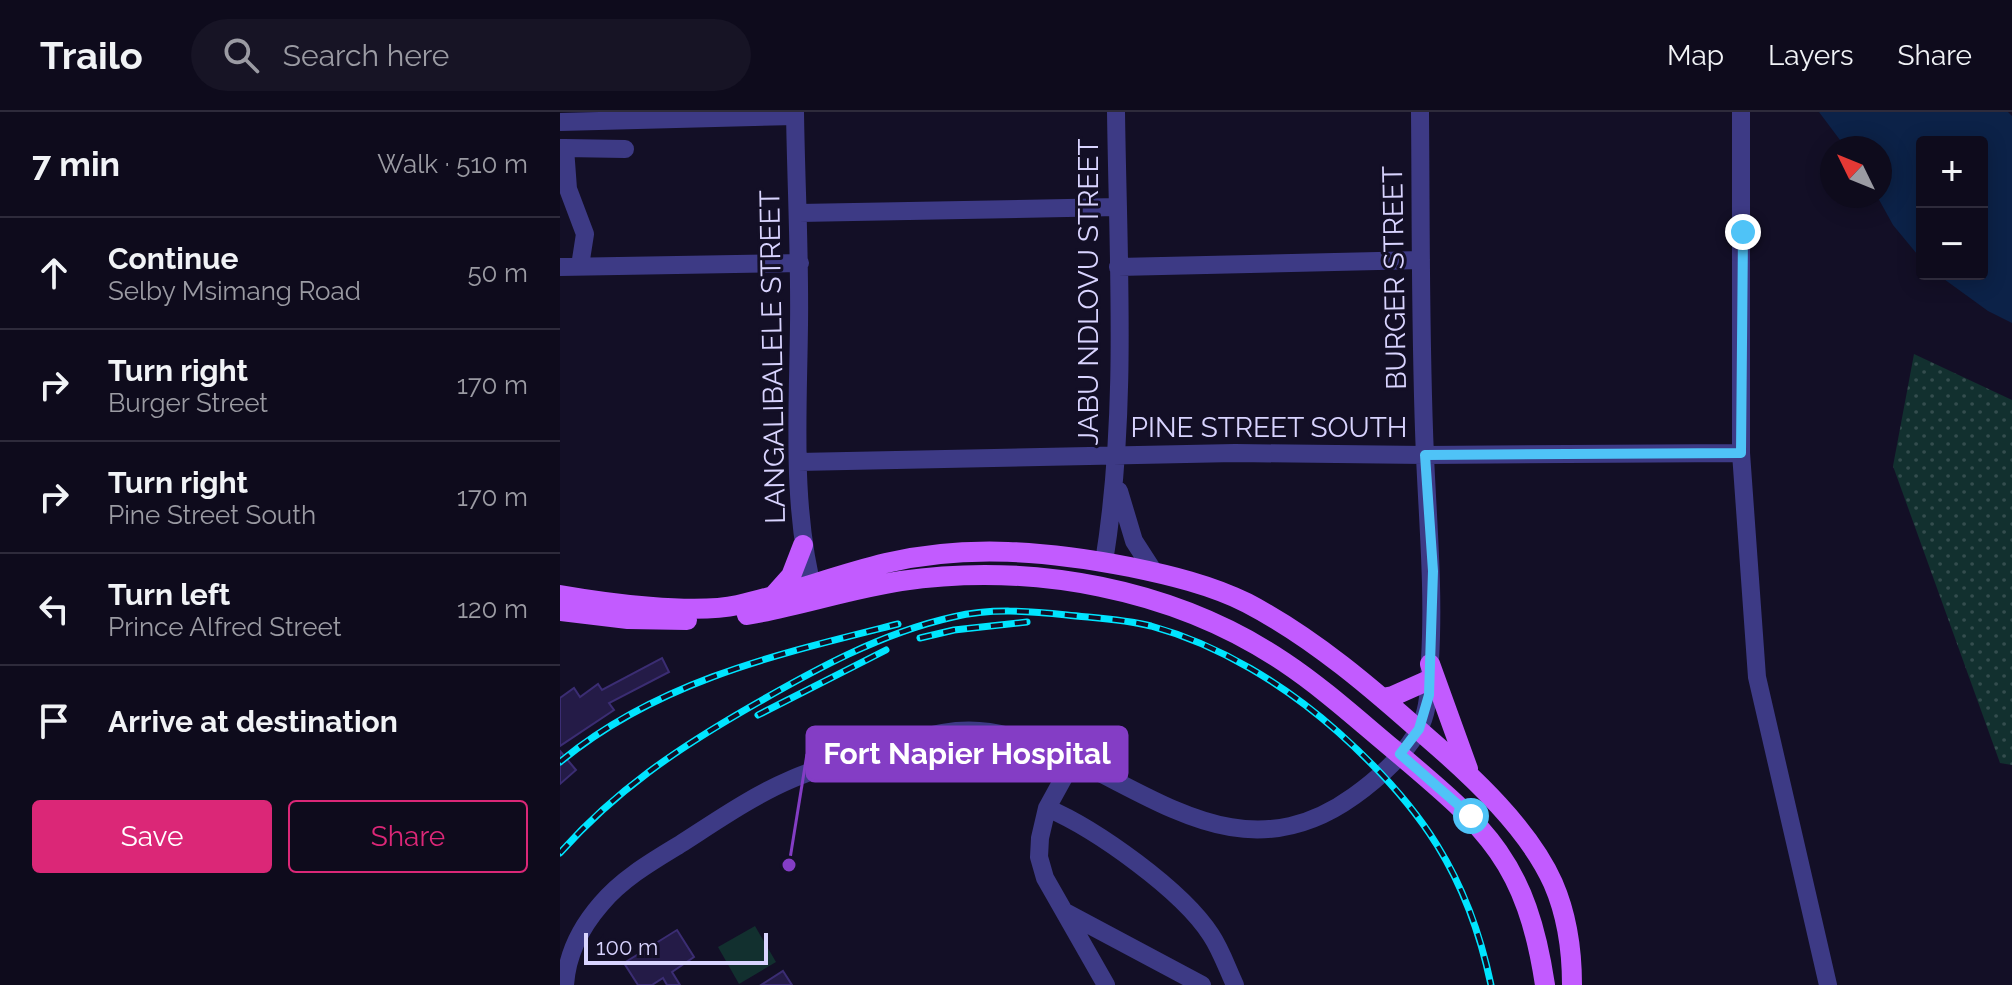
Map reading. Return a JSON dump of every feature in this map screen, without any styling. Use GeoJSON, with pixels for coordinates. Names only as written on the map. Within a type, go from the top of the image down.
{"type":"FeatureCollection","features":[{"type":"Feature","properties":{"kind":"main road"},"geometry":{"type":"LineString","coordinates":[[774,595],[791,576],[803,545]]}},
{"type":"Feature","properties":{"kind":"main road"},"geometry":{"type":"LineString","coordinates":[[560,611],[628,619],[708,620],[814,592],[887,563],[959,551],[1075,556],[1205,586],[1246,603],[1328,656],[1419,729],[1473,780],[1521,833],[1553,882],[1572,955],[1572,985]]}},
{"type":"Feature","properties":{"kind":"main road"},"geometry":{"type":"LineString","coordinates":[[560,595],[706,609],[736,606],[774,595],[953,576],[1062,580],[1144,597],[1219,626],[1282,660],[1318,686],[1471,816],[1494,842],[1509,866],[1531,920],[1545,985]]}},
{"type":"Feature","properties":{"kind":"main road"},"geometry":{"type":"LineString","coordinates":[[1382,698],[1393,696],[1430,672],[1444,700],[1457,743],[1473,780]]}},
{"type":"Feature","properties":{"kind":"street","name":"JABU NDLOVU STREET"},"geometry":{"type":"LineString","coordinates":[[1104,562],[1111,526],[1119,341],[1116,112]]}},
{"type":"Feature","properties":{"kind":"street","name":"BURGER STREET"},"geometry":{"type":"LineString","coordinates":[[1419,729],[1428,700],[1433,571],[1425,455],[1420,112]]}},
{"type":"Feature","properties":{"kind":"street"},"geometry":{"type":"LineString","coordinates":[[1741,112],[1741,453],[1761,702],[1828,985]]}},
{"type":"Feature","properties":{"kind":"street"},"geometry":{"type":"LineString","coordinates":[[560,122],[795,114]]}},
{"type":"Feature","properties":{"kind":"street","name":"LANGALIBALELE STREET"},"geometry":{"type":"LineString","coordinates":[[795,114],[800,263],[798,462],[803,545],[814,592]]}},
{"type":"Feature","properties":{"kind":"street"},"geometry":{"type":"LineString","coordinates":[[580,266],[585,234],[568,189],[563,148],[625,149]]}},
{"type":"Feature","properties":{"kind":"street"},"geometry":{"type":"LineString","coordinates":[[799,213],[1118,207]]}},
{"type":"Feature","properties":{"kind":"street"},"geometry":{"type":"LineString","coordinates":[[1118,267],[1421,260]]}},
{"type":"Feature","properties":{"kind":"street"},"geometry":{"type":"LineString","coordinates":[[560,267],[800,263]]}},
{"type":"Feature","properties":{"kind":"street","name":"PINE STREET SOUTH"},"geometry":{"type":"LineString","coordinates":[[798,462],[1115,464],[1235,453],[1741,453]]}},
{"type":"Feature","properties":{"kind":"street","name":"JABU NDLOVU STREET"},"geometry":{"type":"LineString","coordinates":[[1115,464],[1123,507],[1134,541],[1154,572]]}},
{"type":"Feature","properties":{"kind":"street"},"geometry":{"type":"LineString","coordinates":[[565,985],[569,959],[581,932],[603,901],[623,883],[690,838],[791,779],[918,738],[960,729],[1027,739],[1074,759],[1181,814],[1227,828],[1256,829],[1295,825],[1342,805],[1362,791],[1400,754],[1419,729]]}},
{"type":"Feature","properties":{"kind":"street"},"geometry":{"type":"LineString","coordinates":[[1074,759],[1047,808],[1039,857],[1045,878],[1106,985]]}},
{"type":"Feature","properties":{"kind":"street"},"geometry":{"type":"LineString","coordinates":[[1047,808],[1073,819],[1108,842],[1184,904],[1210,933],[1235,985]]}},
{"type":"Feature","properties":{"kind":"street"},"geometry":{"type":"LineString","coordinates":[[1066,912],[1202,985]]}},
{"type":"Feature","properties":{"kind":"green space"},"geometry":{"type":"Polygon","coordinates":[[[1914,354],[2012,400],[2012,765],[2000,763],[1893,466],[1914,354]]]}},
{"type":"Feature","properties":{"kind":"green space"},"geometry":{"type":"Polygon","coordinates":[[[755,926],[776,962],[739,984],[718,947],[755,926]]]}},
{"type":"Feature","properties":{"kind":"water"},"geometry":{"type":"Polygon","coordinates":[[[1819,112],[2008,112],[2012,116],[2012,323],[1988,311],[1945,280],[1988,280],[1988,136],[1916,136],[1916,253],[1884,208],[1892,208],[1892,136],[1837,136],[1819,112]]]}},
{"type":"Feature","properties":{"kind":"building"},"geometry":{"type":"Polygon","coordinates":[[[662,658],[669,672],[609,703],[614,710],[560,746],[560,698],[574,688],[580,697],[598,684],[602,690],[662,658]]]}},
{"type":"Feature","properties":{"kind":"building"},"geometry":{"type":"Polygon","coordinates":[[[560,751],[576,770],[560,784],[560,751]]]}},
{"type":"Feature","properties":{"kind":"building"},"geometry":{"type":"Polygon","coordinates":[[[677,930],[694,957],[672,972],[680,985],[667,985],[663,978],[652,985],[638,985],[624,963],[677,930]]]}},
{"type":"Feature","properties":{"kind":"building"},"geometry":{"type":"Polygon","coordinates":[[[783,971],[792,985],[761,985],[783,971]]]}},
{"type":"Feature","properties":{"kind":"railway"},"geometry":{"type":"LineString","coordinates":[[560,853],[625,790],[673,755],[774,693],[874,643],[926,624],[982,612],[1024,612],[1120,620],[1177,634],[1250,668],[1318,715],[1367,760],[1394,787],[1437,845],[1469,909],[1491,985]]}},
{"type":"Feature","properties":{"kind":"railway"},"geometry":{"type":"LineString","coordinates":[[920,638],[954,630],[1027,622]]}},
{"type":"Feature","properties":{"kind":"railway"},"geometry":{"type":"LineString","coordinates":[[560,762],[637,710],[678,691],[764,659],[898,624]]}},
{"type":"Feature","properties":{"kind":"railway"},"geometry":{"type":"LineString","coordinates":[[758,715],[886,650]]}},
{"type":"Feature","properties":{"kind":"place","name":"Fort Napier Hospital"},"geometry":{"type":"Point","coordinates":[789,865]}},
{"type":"Feature","properties":{"kind":"route"},"geometry":{"type":"LineString","coordinates":[[1471,816],[1400,754],[1419,729],[1429,695],[1433,571],[1425,455],[1741,453],[1743,232]]}}]}
